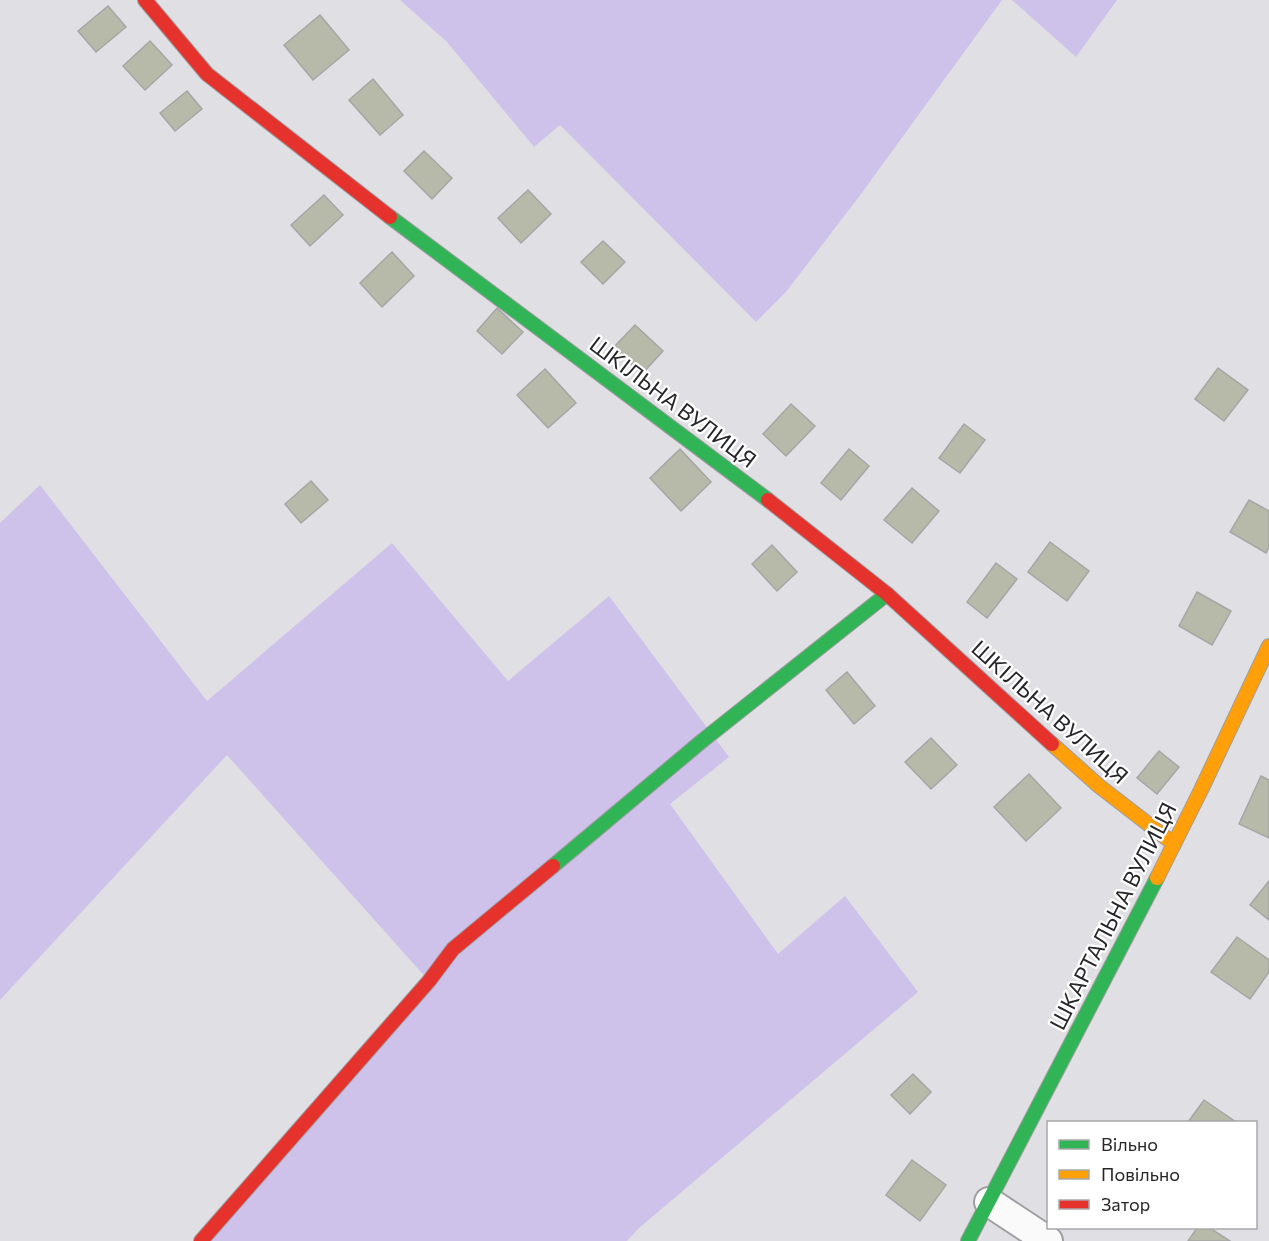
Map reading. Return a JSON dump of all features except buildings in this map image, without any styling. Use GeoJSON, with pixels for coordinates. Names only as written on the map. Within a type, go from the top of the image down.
{"type":"FeatureCollection","features":[{"type":"Feature","properties":{"kind":"street","name":"ШКІЛЬНА ВУЛИЦЯ"},"geometry":{"type":"LineString","coordinates":[[145,0],[207,74],[407,231],[746,482],[887,594],[1099,786],[1174,844]]}},
{"type":"Feature","properties":{"kind":"street"},"geometry":{"type":"LineString","coordinates":[[201,1241],[429,981],[453,949],[702,741],[887,594]]}},
{"type":"Feature","properties":{"kind":"street","name":"ШКАРТАЛЬНА ВУЛИЦЯ"},"geometry":{"type":"LineString","coordinates":[[968,1241],[1174,844],[1269,646]]}},
{"type":"Feature","properties":{"kind":"street"},"geometry":{"type":"LineString","coordinates":[[989,1202],[1048,1241]]}},
{"type":"Feature","properties":{"kind":"shaded area"},"geometry":{"type":"Polygon","coordinates":[[[400,0],[1002,0],[861,194],[786,292],[756,322],[560,125],[534,147],[447,42],[400,0]]]}},
{"type":"Feature","properties":{"kind":"shaded area"},"geometry":{"type":"Polygon","coordinates":[[[1012,0],[1117,0],[1076,57],[1012,0]]]}},
{"type":"Feature","properties":{"kind":"shaded area"},"geometry":{"type":"Polygon","coordinates":[[[40,485],[207,701],[392,543],[508,681],[609,596],[729,757],[670,804],[778,954],[845,896],[918,992],[639,1228],[627,1241],[201,1241],[429,981],[227,755],[0,1000],[0,523],[40,485]]]}},
{"type":"Feature","properties":{"kind":"traffic: fast"},"geometry":{"type":"LineString","coordinates":[[390,217],[768,500]]}},
{"type":"Feature","properties":{"kind":"traffic: fast"},"geometry":{"type":"LineString","coordinates":[[553,866],[702,741],[887,594]]}},
{"type":"Feature","properties":{"kind":"traffic: fast"},"geometry":{"type":"LineString","coordinates":[[968,1241],[1157,878]]}},
{"type":"Feature","properties":{"kind":"traffic: slow"},"geometry":{"type":"LineString","coordinates":[[1157,878],[1269,646]]}},
{"type":"Feature","properties":{"kind":"traffic: slow"},"geometry":{"type":"LineString","coordinates":[[1052,744],[1099,786],[1174,844]]}},
{"type":"Feature","properties":{"kind":"traffic: jam"},"geometry":{"type":"LineString","coordinates":[[145,0],[207,74],[390,217]]}},
{"type":"Feature","properties":{"kind":"traffic: jam"},"geometry":{"type":"LineString","coordinates":[[768,500],[887,594],[1052,744]]}},
{"type":"Feature","properties":{"kind":"traffic: jam"},"geometry":{"type":"LineString","coordinates":[[201,1241],[429,981],[453,949],[553,866]]}}]}
